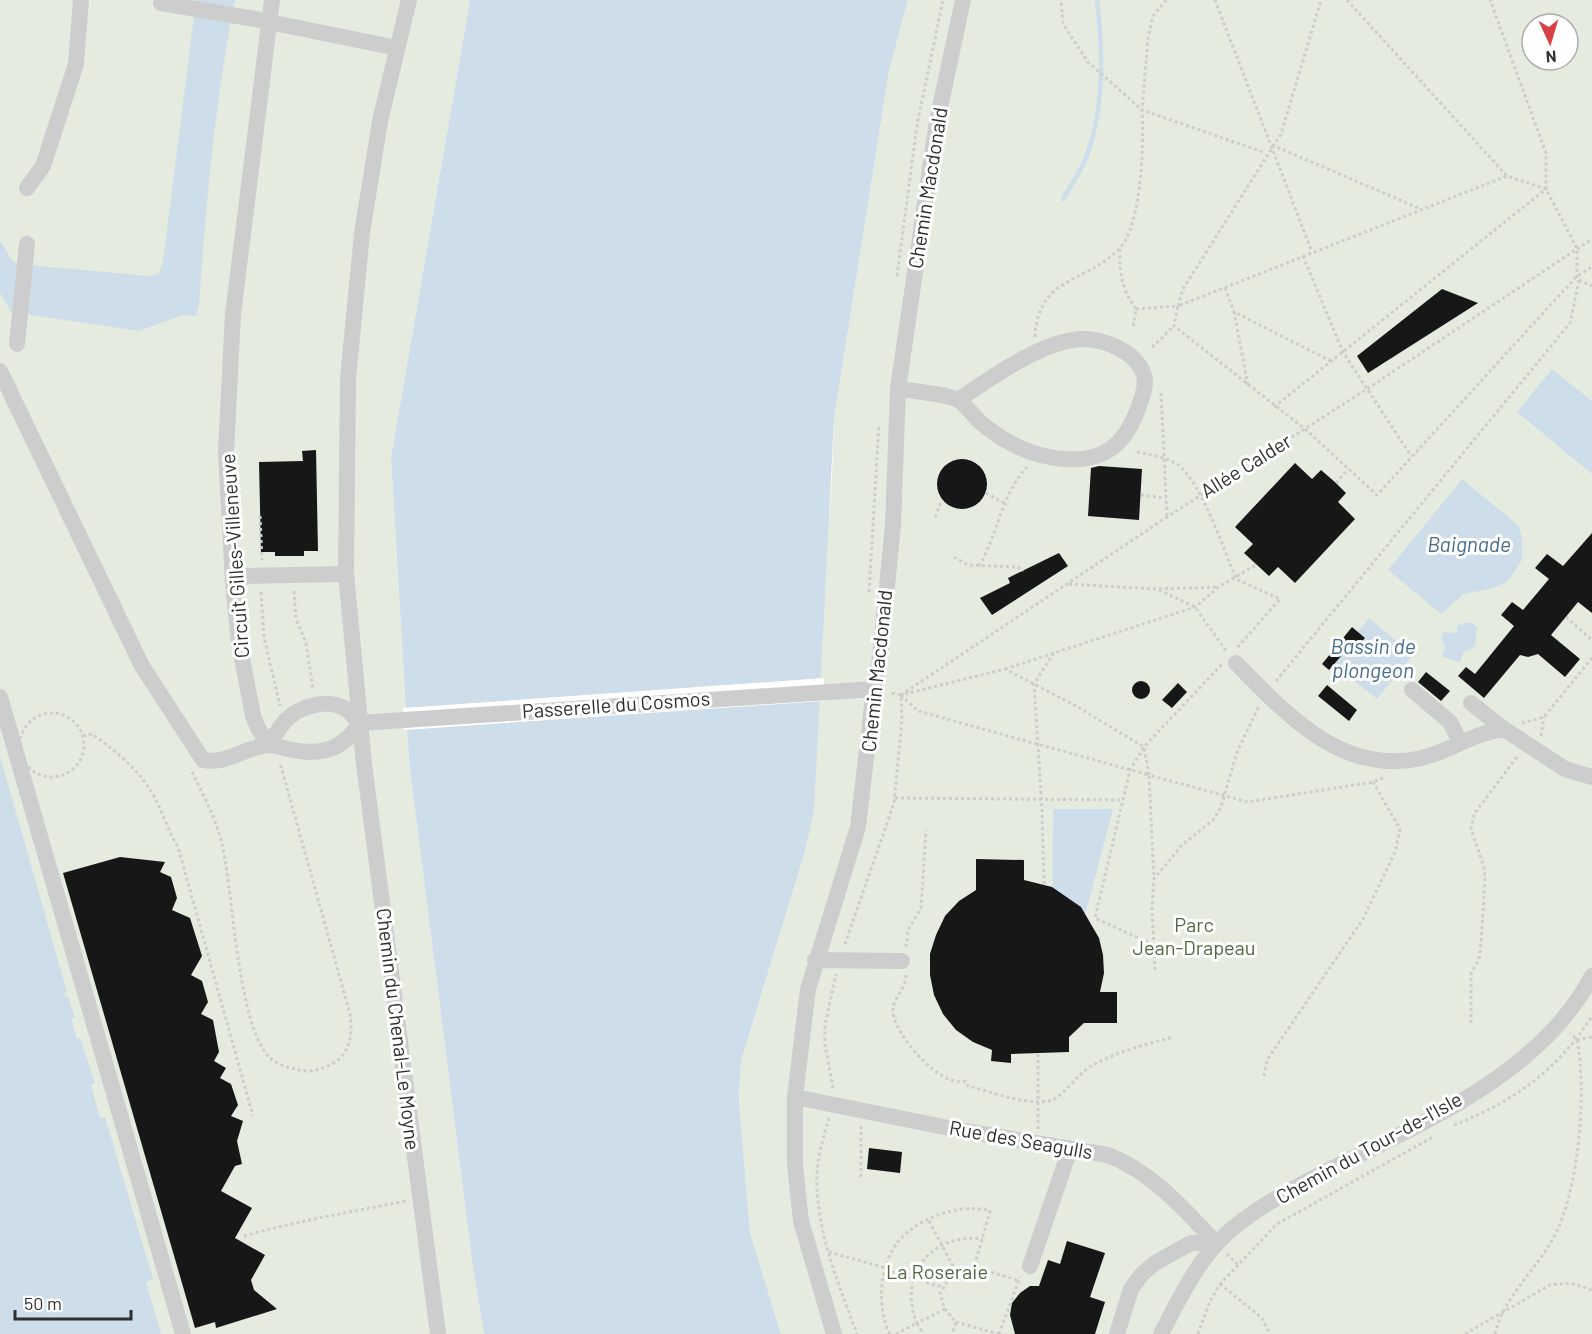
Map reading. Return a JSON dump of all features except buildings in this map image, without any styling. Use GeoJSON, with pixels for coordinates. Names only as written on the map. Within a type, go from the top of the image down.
{"type":"FeatureCollection","features":[{"type":"Feature","properties":{"kind":"street"},"geometry":{"type":"LineString","coordinates":[[27,188],[44,166],[76,64],[81,0]]}},
{"type":"Feature","properties":{"kind":"street","name":"Circuit Gilles-Villeneuve"},"geometry":{"type":"LineString","coordinates":[[269,745],[258,728],[245,680],[233,583],[226,452],[233,314],[262,20],[272,0]]}},
{"type":"Feature","properties":{"kind":"street","name":"Chemin du Chenal-Le Moyne"},"geometry":{"type":"LineString","coordinates":[[409,0],[367,198],[352,327],[346,423],[346,574],[359,723],[438,1334]]}},
{"type":"Feature","properties":{"kind":"street","name":"Chemin Macdonald"},"geometry":{"type":"LineString","coordinates":[[834,1334],[801,1221],[795,1165],[795,1097],[803,1013],[815,960],[858,827],[874,689],[880,657],[893,525],[898,389],[937,121],[963,0]]}},
{"type":"Feature","properties":{"kind":"street"},"geometry":{"type":"LineString","coordinates":[[161,3],[262,20],[397,48]]}},
{"type":"Feature","properties":{"kind":"street"},"geometry":{"type":"LineString","coordinates":[[18,341],[27,244]]}},
{"type":"Feature","properties":{"kind":"street"},"geometry":{"type":"LineString","coordinates":[[898,389],[958,400],[997,435],[1023,450],[1046,456],[1077,459],[1106,452],[1118,445],[1131,428],[1142,398],[1144,375],[1138,365],[1123,351],[1104,341],[1079,339],[1054,346],[1008,368],[958,400]]}},
{"type":"Feature","properties":{"kind":"street"},"geometry":{"type":"LineString","coordinates":[[0,371],[110,604],[142,666],[196,753],[203,760],[218,761],[269,745],[290,750],[334,749],[351,738],[359,723],[347,710],[334,705],[301,708],[285,721],[269,745]]}},
{"type":"Feature","properties":{"kind":"street"},"geometry":{"type":"LineString","coordinates":[[233,583],[246,576],[346,574]]}},
{"type":"Feature","properties":{"kind":"street"},"geometry":{"type":"LineString","coordinates":[[1233,660],[1266,694],[1315,736],[1332,747],[1371,758],[1419,759],[1481,733],[1504,729]]}},
{"type":"Feature","properties":{"kind":"street","name":"Passerelle du Cosmos"},"geometry":{"type":"LineString","coordinates":[[359,723],[874,689]]}},
{"type":"Feature","properties":{"kind":"street"},"geometry":{"type":"LineString","coordinates":[[1412,690],[1435,707],[1450,722],[1460,742]]}},
{"type":"Feature","properties":{"kind":"street"},"geometry":{"type":"LineString","coordinates":[[0,697],[183,1334]]}},
{"type":"Feature","properties":{"kind":"street"},"geometry":{"type":"LineString","coordinates":[[1471,703],[1504,729],[1565,769],[1592,777]]}},
{"type":"Feature","properties":{"kind":"street"},"geometry":{"type":"LineString","coordinates":[[815,960],[905,960]]}},
{"type":"Feature","properties":{"kind":"street","name":"Chemin du Tour-de-l'Isle"},"geometry":{"type":"LineString","coordinates":[[1161,1334],[1175,1306],[1242,1222],[1293,1189],[1440,1112],[1518,1064],[1560,1024],[1592,976]]}},
{"type":"Feature","properties":{"kind":"street","name":"Rue des Seagulls"},"geometry":{"type":"LineString","coordinates":[[795,1097],[1107,1155],[1134,1166],[1157,1184],[1220,1247]]}},
{"type":"Feature","properties":{"kind":"street"},"geometry":{"type":"LineString","coordinates":[[1030,1266],[1070,1149]]}},
{"type":"Feature","properties":{"kind":"street"},"geometry":{"type":"LineString","coordinates":[[1117,1334],[1131,1289],[1142,1274],[1155,1263],[1191,1243],[1220,1247]]}},
{"type":"Feature","properties":{"kind":"path"},"geometry":{"type":"LineString","coordinates":[[1061,0],[1063,24],[1088,62],[1142,110],[1263,152]]}},
{"type":"Feature","properties":{"kind":"path"},"geometry":{"type":"LineString","coordinates":[[1036,354],[1038,315],[1044,301],[1056,289],[1120,249],[1132,228],[1144,147],[1142,110],[1151,27],[1153,16],[1166,0]]}},
{"type":"Feature","properties":{"kind":"path"},"geometry":{"type":"LineString","coordinates":[[1215,0],[1312,252]]}},
{"type":"Feature","properties":{"kind":"path"},"geometry":{"type":"LineString","coordinates":[[1152,347],[1174,326],[1183,289],[1281,134],[1321,0]]}},
{"type":"Feature","properties":{"kind":"path"},"geometry":{"type":"LineString","coordinates":[[1347,0],[1507,176],[1546,189]]}},
{"type":"Feature","properties":{"kind":"path"},"geometry":{"type":"LineString","coordinates":[[1154,879],[1182,845],[1213,820],[1224,796],[1237,752],[1266,694],[1570,323],[1578,278],[1577,248],[1546,189],[1546,153],[1490,0]]}},
{"type":"Feature","properties":{"kind":"path"},"geometry":{"type":"LineString","coordinates":[[1272,145],[1421,209]]}},
{"type":"Feature","properties":{"kind":"path"},"geometry":{"type":"LineString","coordinates":[[1136,309],[1178,306],[1507,176]]}},
{"type":"Feature","properties":{"kind":"path"},"geometry":{"type":"LineString","coordinates":[[1274,407],[1546,189]]}},
{"type":"Feature","properties":{"kind":"path","name":"Allée Calder"},"geometry":{"type":"LineString","coordinates":[[901,695],[1200,495],[1367,389],[1592,239]]}},
{"type":"Feature","properties":{"kind":"path"},"geometry":{"type":"LineString","coordinates":[[1120,249],[1122,283],[1126,295],[1136,309],[1133,328]]}},
{"type":"Feature","properties":{"kind":"path"},"geometry":{"type":"LineString","coordinates":[[1303,256],[1343,352],[1412,457]]}},
{"type":"Feature","properties":{"kind":"path"},"geometry":{"type":"LineString","coordinates":[[1174,326],[1274,407],[1305,429],[1377,495],[1578,278],[1592,267]]}},
{"type":"Feature","properties":{"kind":"path"},"geometry":{"type":"LineString","coordinates":[[1578,278],[1592,286]]}},
{"type":"Feature","properties":{"kind":"path"},"geometry":{"type":"LineString","coordinates":[[1225,288],[1234,312],[1248,386]]}},
{"type":"Feature","properties":{"kind":"path"},"geometry":{"type":"LineString","coordinates":[[1234,312],[1331,361]]}},
{"type":"Feature","properties":{"kind":"path"},"geometry":{"type":"LineString","coordinates":[[1161,391],[1167,517]]}},
{"type":"Feature","properties":{"kind":"path"},"geometry":{"type":"LineString","coordinates":[[1137,452],[1164,458],[1179,465],[1200,495],[1236,579],[1280,599],[1233,660],[1144,747],[1130,770],[1095,918],[1154,945]]}},
{"type":"Feature","properties":{"kind":"path"},"geometry":{"type":"LineString","coordinates":[[979,566],[990,547],[1006,494],[1028,465]]}},
{"type":"Feature","properties":{"kind":"path"},"geometry":{"type":"LineString","coordinates":[[1336,483],[1348,469]]}},
{"type":"Feature","properties":{"kind":"path"},"geometry":{"type":"LineString","coordinates":[[986,493],[1004,502]]}},
{"type":"Feature","properties":{"kind":"path"},"geometry":{"type":"LineString","coordinates":[[1141,495],[1166,498]]}},
{"type":"Feature","properties":{"kind":"path"},"geometry":{"type":"LineString","coordinates":[[935,517],[942,500]]}},
{"type":"Feature","properties":{"kind":"path"},"geometry":{"type":"LineString","coordinates":[[260,516],[260,561],[276,560],[261,602],[263,628],[281,711]]}},
{"type":"Feature","properties":{"kind":"path"},"geometry":{"type":"LineString","coordinates":[[954,557],[962,563],[1018,567],[1023,571]]}},
{"type":"Feature","properties":{"kind":"path"},"geometry":{"type":"LineString","coordinates":[[874,689],[901,695],[1005,669],[1195,607],[1220,586],[1236,579],[1256,565]]}},
{"type":"Feature","properties":{"kind":"path"},"geometry":{"type":"LineString","coordinates":[[293,575],[296,619],[306,643],[314,694]]}},
{"type":"Feature","properties":{"kind":"path"},"geometry":{"type":"LineString","coordinates":[[1068,584],[1156,589],[1220,586]]}},
{"type":"Feature","properties":{"kind":"path"},"geometry":{"type":"LineString","coordinates":[[1156,589],[1195,607],[1233,660]]}},
{"type":"Feature","properties":{"kind":"path"},"geometry":{"type":"LineString","coordinates":[[1566,617],[1592,640]]}},
{"type":"Feature","properties":{"kind":"path"},"geometry":{"type":"LineString","coordinates":[[1044,884],[1039,746],[1034,684],[1055,651]]}},
{"type":"Feature","properties":{"kind":"path"},"geometry":{"type":"LineString","coordinates":[[1504,729],[1544,717],[1592,658]]}},
{"type":"Feature","properties":{"kind":"path"},"geometry":{"type":"LineString","coordinates":[[1005,669],[1144,747]]}},
{"type":"Feature","properties":{"kind":"path"},"geometry":{"type":"LineString","coordinates":[[901,695],[918,711],[1248,802],[1263,802],[1373,782],[1390,776],[1403,767],[1408,760]]}},
{"type":"Feature","properties":{"kind":"path"},"geometry":{"type":"LineString","coordinates":[[834,1096],[825,1045],[825,1025],[839,960],[895,798],[902,719],[901,695]]}},
{"type":"Feature","properties":{"kind":"path"},"geometry":{"type":"LineString","coordinates":[[43,714],[63,714],[72,719],[83,736],[82,756],[77,765],[60,776],[38,774],[23,758],[20,747],[26,726],[43,714]]}},
{"type":"Feature","properties":{"kind":"path"},"geometry":{"type":"LineString","coordinates":[[83,736],[92,734],[111,748],[148,785],[168,831],[178,847],[253,1116]]}},
{"type":"Feature","properties":{"kind":"path"},"geometry":{"type":"LineString","coordinates":[[1471,1023],[1471,974],[1479,959],[1485,881],[1484,867],[1471,829],[1473,814],[1528,744]]}},
{"type":"Feature","properties":{"kind":"path"},"geometry":{"type":"LineString","coordinates":[[1144,747],[1149,775],[1155,970]]}},
{"type":"Feature","properties":{"kind":"path"},"geometry":{"type":"LineString","coordinates":[[1264,1076],[1267,1060],[1363,919],[1395,852],[1400,829],[1373,782]]}},
{"type":"Feature","properties":{"kind":"path"},"geometry":{"type":"LineString","coordinates":[[895,798],[1123,800]]}},
{"type":"Feature","properties":{"kind":"path"},"geometry":{"type":"LineString","coordinates":[[926,830],[921,908],[908,930],[905,960],[906,982],[893,1007],[893,1015],[901,1035],[913,1050],[944,1078],[953,1082],[965,1081],[968,1086],[1037,1101],[1057,1098],[1075,1077],[1093,1065],[1150,1043],[1174,1037]]}},
{"type":"Feature","properties":{"kind":"path"},"geometry":{"type":"LineString","coordinates":[[1495,1334],[1499,1316],[1555,1234],[1566,1205],[1576,1158],[1581,1084],[1577,1040],[1592,1038]]}},
{"type":"Feature","properties":{"kind":"path"},"geometry":{"type":"LineString","coordinates":[[1038,1051],[1038,1137]]}},
{"type":"Feature","properties":{"kind":"path"},"geometry":{"type":"LineString","coordinates":[[861,1177],[863,1110]]}},
{"type":"Feature","properties":{"kind":"path"},"geometry":{"type":"LineString","coordinates":[[830,1111],[817,1171],[818,1198],[829,1252],[857,1334]]}},
{"type":"Feature","properties":{"kind":"path"},"geometry":{"type":"LineString","coordinates":[[244,1236],[295,1221],[328,1218],[421,1197]]}},
{"type":"Feature","properties":{"kind":"path"},"geometry":{"type":"LineString","coordinates":[[890,1334],[883,1318],[882,1305],[886,1269],[899,1240],[945,1213],[965,1209],[990,1211],[974,1267]]}},
{"type":"Feature","properties":{"kind":"path"},"geometry":{"type":"LineString","coordinates":[[928,1221],[956,1273]]}},
{"type":"Feature","properties":{"kind":"path"},"geometry":{"type":"LineString","coordinates":[[924,1334],[917,1323],[910,1302],[913,1278],[924,1259],[941,1245],[960,1238],[983,1239]]}},
{"type":"Feature","properties":{"kind":"path"},"geometry":{"type":"LineString","coordinates":[[1198,1334],[1210,1301],[1237,1264],[1220,1247]]}},
{"type":"Feature","properties":{"kind":"path"},"geometry":{"type":"LineString","coordinates":[[829,1252],[942,1287]]}},
{"type":"Feature","properties":{"kind":"path"},"geometry":{"type":"LineString","coordinates":[[974,1267],[1017,1280],[999,1334],[956,1322],[941,1300],[942,1287],[956,1273],[974,1267]]}},
{"type":"Feature","properties":{"kind":"path"},"geometry":{"type":"LineString","coordinates":[[1465,1334],[1550,1285],[1570,1283],[1592,1290]]}},
{"type":"Feature","properties":{"kind":"path"},"geometry":{"type":"LineString","coordinates":[[1221,1284],[1262,1318],[1270,1334]]}},
{"type":"Feature","properties":{"kind":"path"},"geometry":{"type":"LineString","coordinates":[[896,1334],[945,1309]]}},
{"type":"Feature","properties":{"kind":"path"},"geometry":{"type":"LineString","coordinates":[[952,1334],[956,1322]]}},
{"type":"Feature","properties":{"kind":"green space"},"geometry":{"type":"Polygon","coordinates":[[[0,0],[470,0],[391,457],[409,762],[473,1268],[484,1334],[0,1334],[0,0]]]}},
{"type":"Feature","properties":{"kind":"green space","name":"Parc Jean-Drapeau"},"geometry":{"type":"Polygon","coordinates":[[[908,0],[1592,0],[1592,1334],[781,1334],[750,1232],[739,1101],[741,1061],[804,855],[832,477],[834,419],[889,71],[908,0]]]}},
{"type":"Feature","properties":{"kind":"water"},"geometry":{"type":"Polygon","coordinates":[[[196,0],[235,0],[217,114],[199,306],[196,316],[183,315],[139,331],[11,312],[0,293],[0,241],[13,261],[39,266],[150,276],[159,273],[163,262],[196,0]]]}},
{"type":"Feature","properties":{"kind":"water"},"geometry":{"type":"Polygon","coordinates":[[[470,0],[908,0],[889,71],[834,419],[814,811],[804,855],[741,1061],[739,1101],[750,1232],[781,1334],[484,1334],[473,1268],[409,762],[391,457],[470,0]]]}},
{"type":"Feature","properties":{"kind":"water"},"geometry":{"type":"Polygon","coordinates":[[[1552,369],[1592,401],[1592,474],[1517,412],[1552,369]]]}},
{"type":"Feature","properties":{"kind":"water","name":"Baignade"},"geometry":{"type":"Polygon","coordinates":[[[1462,479],[1518,525],[1522,537],[1522,560],[1507,582],[1494,588],[1464,594],[1441,614],[1388,570],[1462,479]]]}},
{"type":"Feature","properties":{"kind":"water","name":"Bassin de plongeon"},"geometry":{"type":"Polygon","coordinates":[[[1369,618],[1413,655],[1377,699],[1332,663],[1369,618]]]}},
{"type":"Feature","properties":{"kind":"water"},"geometry":{"type":"Polygon","coordinates":[[[1463,623],[1473,623],[1477,627],[1475,646],[1464,652],[1460,662],[1442,657],[1445,645],[1441,640],[1443,632],[1457,633],[1457,626],[1463,623]]]}},
{"type":"Feature","properties":{"kind":"water"},"geometry":{"type":"Polygon","coordinates":[[[0,756],[67,992],[64,993],[65,997],[68,996],[75,1018],[71,1019],[95,1083],[91,1085],[100,1118],[105,1117],[153,1279],[146,1282],[161,1334],[0,1334],[0,756]]]}},
{"type":"Feature","properties":{"kind":"water"},"geometry":{"type":"Polygon","coordinates":[[[1053,809],[1113,809],[1079,938],[1052,937],[1053,809]]]}},
{"type":"Feature","properties":{"kind":"pier"},"geometry":{"type":"Polygon","coordinates":[[[824,678],[823,701],[404,730],[403,708],[824,678]]]}},
{"type":"Feature","properties":{"kind":"waterway"},"geometry":{"type":"LineString","coordinates":[[1063,199],[1085,161],[1097,118],[1101,78],[1097,0]]}},
{"type":"Feature","properties":{"kind":"park label","name":"La Roseraie"},"geometry":{"type":"Point","coordinates":[937,1272]}}]}
